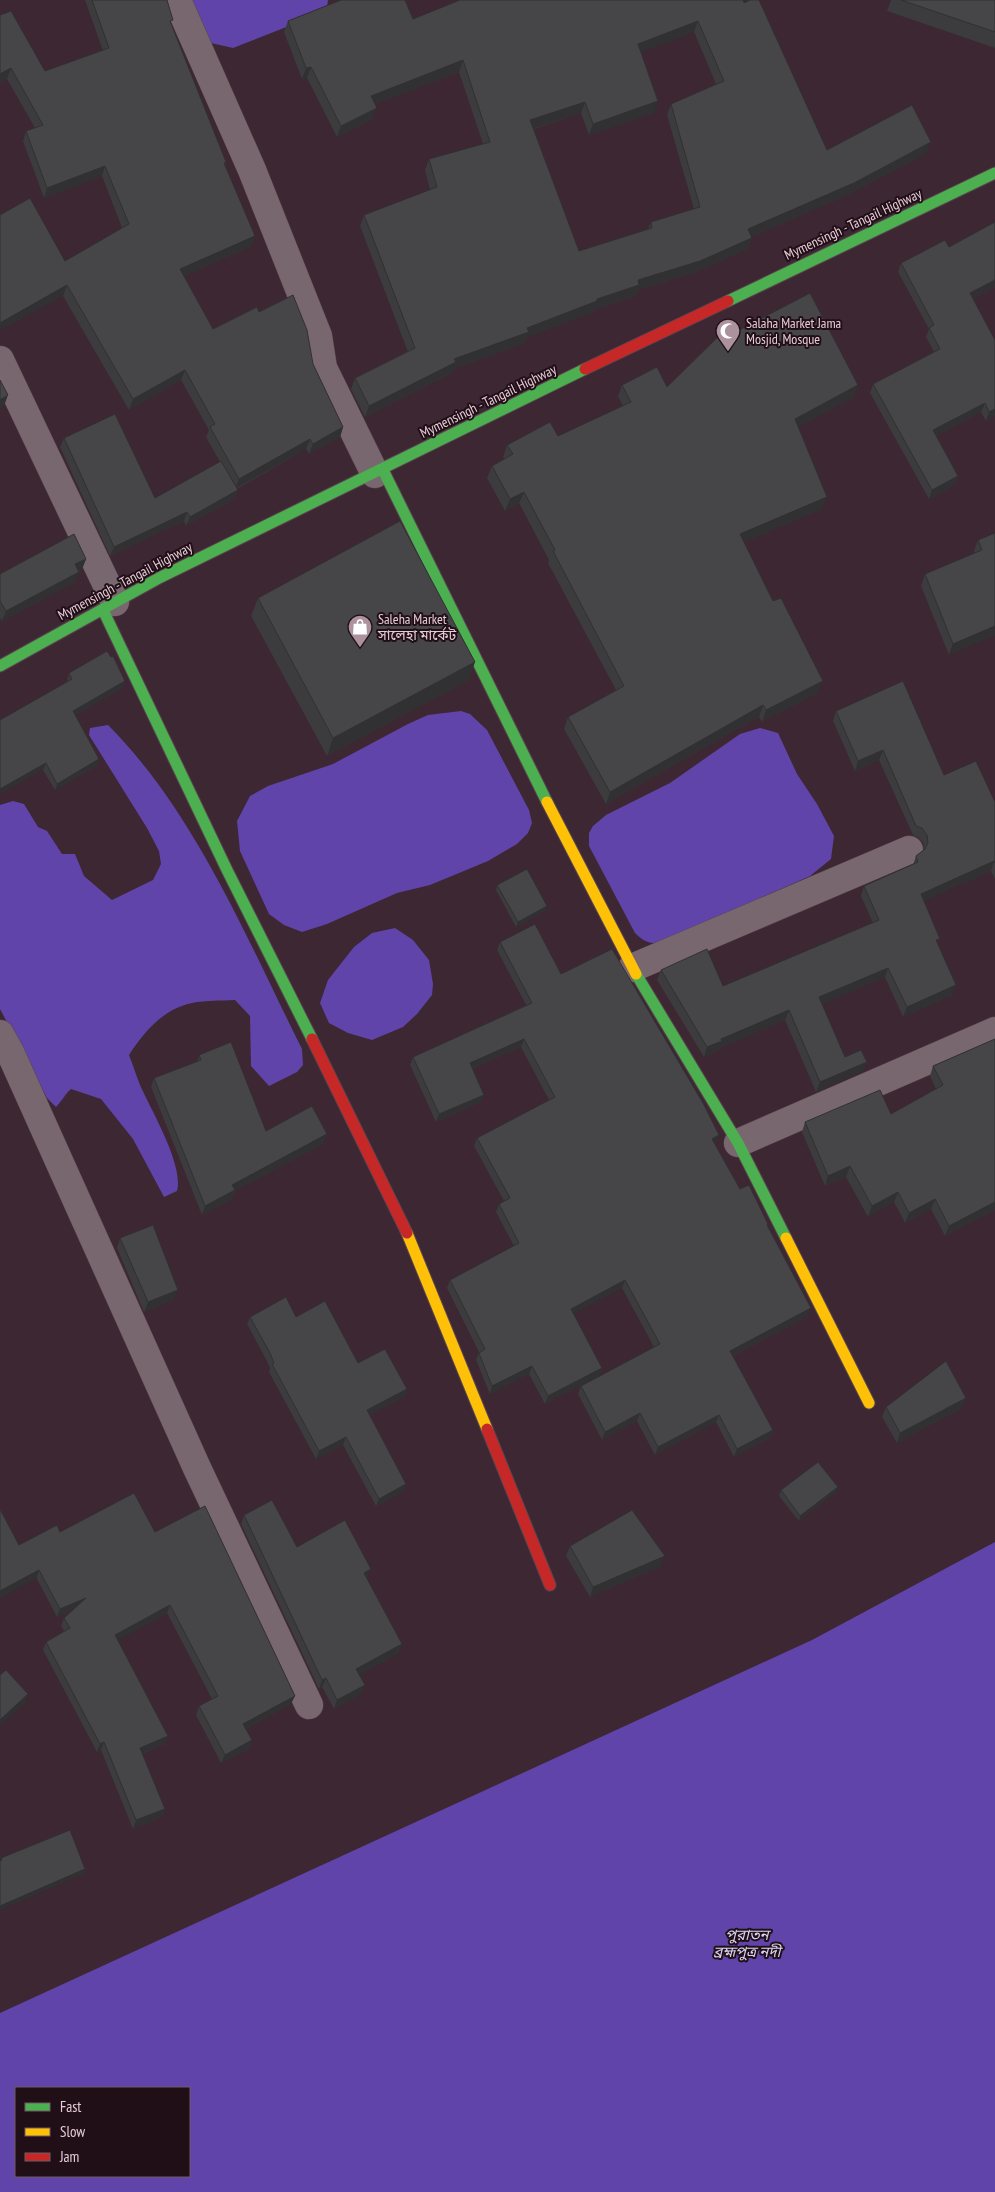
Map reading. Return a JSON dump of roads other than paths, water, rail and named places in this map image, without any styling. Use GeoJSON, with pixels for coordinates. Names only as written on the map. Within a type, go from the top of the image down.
{"type":"FeatureCollection","features":[{"type":"Feature","properties":{"kind":"main road","name":"Mymensingh - Tangail Highway"},"geometry":{"type":"LineString","coordinates":[[0,666],[159,578],[379,472],[628,348],[995,173]]}},
{"type":"Feature","properties":{"kind":"main road"},"geometry":{"type":"LineString","coordinates":[[379,472],[632,968],[738,1143],[868,1403]]}},
{"type":"Feature","properties":{"kind":"main road"},"geometry":{"type":"LineString","coordinates":[[109,606],[227,870],[403,1222],[550,1585]]}},
{"type":"Feature","properties":{"kind":"street"},"geometry":{"type":"LineString","coordinates":[[177,0],[252,170],[318,336],[323,368],[379,472]]}},
{"type":"Feature","properties":{"kind":"street"},"geometry":{"type":"LineString","coordinates":[[0,360],[109,606]]}},
{"type":"Feature","properties":{"kind":"street"},"geometry":{"type":"LineString","coordinates":[[632,968],[909,850]]}},
{"type":"Feature","properties":{"kind":"street"},"geometry":{"type":"LineString","coordinates":[[738,1143],[995,1031]]}},
{"type":"Feature","properties":{"kind":"street"},"geometry":{"type":"LineString","coordinates":[[0,1034],[10,1052],[197,1468],[309,1705]]}},
{"type":"Feature","properties":{"kind":"water"},"geometry":{"type":"Polygon","coordinates":[[[185,0],[328,0],[327,8],[322,13],[233,48],[211,43],[194,23],[185,0]]]}},
{"type":"Feature","properties":{"kind":"water"},"geometry":{"type":"Polygon","coordinates":[[[461,711],[470,714],[487,730],[529,810],[532,823],[528,833],[517,844],[488,861],[430,885],[397,893],[327,924],[302,932],[284,925],[269,914],[240,851],[237,821],[250,796],[268,786],[333,764],[428,715],[461,711]]]}},
{"type":"Feature","properties":{"kind":"water"},"geometry":{"type":"Polygon","coordinates":[[[108,725],[139,759],[193,837],[240,922],[302,1049],[303,1065],[297,1072],[269,1086],[251,1066],[250,1016],[235,1000],[203,1001],[182,1006],[163,1016],[148,1030],[129,1055],[176,1167],[177,1191],[164,1197],[133,1139],[101,1099],[71,1089],[56,1107],[47,1098],[0,1009],[0,805],[13,801],[24,804],[38,827],[47,831],[62,854],[75,854],[84,876],[112,900],[153,880],[161,864],[159,851],[147,828],[89,735],[90,728],[108,725]]]}},
{"type":"Feature","properties":{"kind":"water"},"geometry":{"type":"Polygon","coordinates":[[[760,728],[778,733],[797,774],[817,804],[834,836],[831,859],[810,876],[667,940],[657,943],[646,941],[635,933],[589,846],[589,833],[593,826],[606,815],[670,783],[740,734],[760,728]]]}},
{"type":"Feature","properties":{"kind":"water"},"geometry":{"type":"Polygon","coordinates":[[[395,928],[413,940],[429,960],[433,984],[432,995],[417,1014],[403,1027],[372,1040],[348,1033],[329,1023],[320,1003],[328,980],[354,947],[372,933],[395,928]]]}},
{"type":"Feature","properties":{"kind":"water","name":"পুরাতন ব্রহ্মপুত্র নদী"},"geometry":{"type":"Polygon","coordinates":[[[995,1542],[995,2192],[0,2192],[0,2013],[812,1640],[995,1542]]]}},
{"type":"Feature","properties":{"kind":"place","name":"Salaha Market Jama Mosjid, Mosque"},"geometry":{"type":"Point","coordinates":[728,352]}},
{"type":"Feature","properties":{"kind":"place","name":"Saleha Market সালেহা মার্কেট"},"geometry":{"type":"Point","coordinates":[360,648]}}]}
